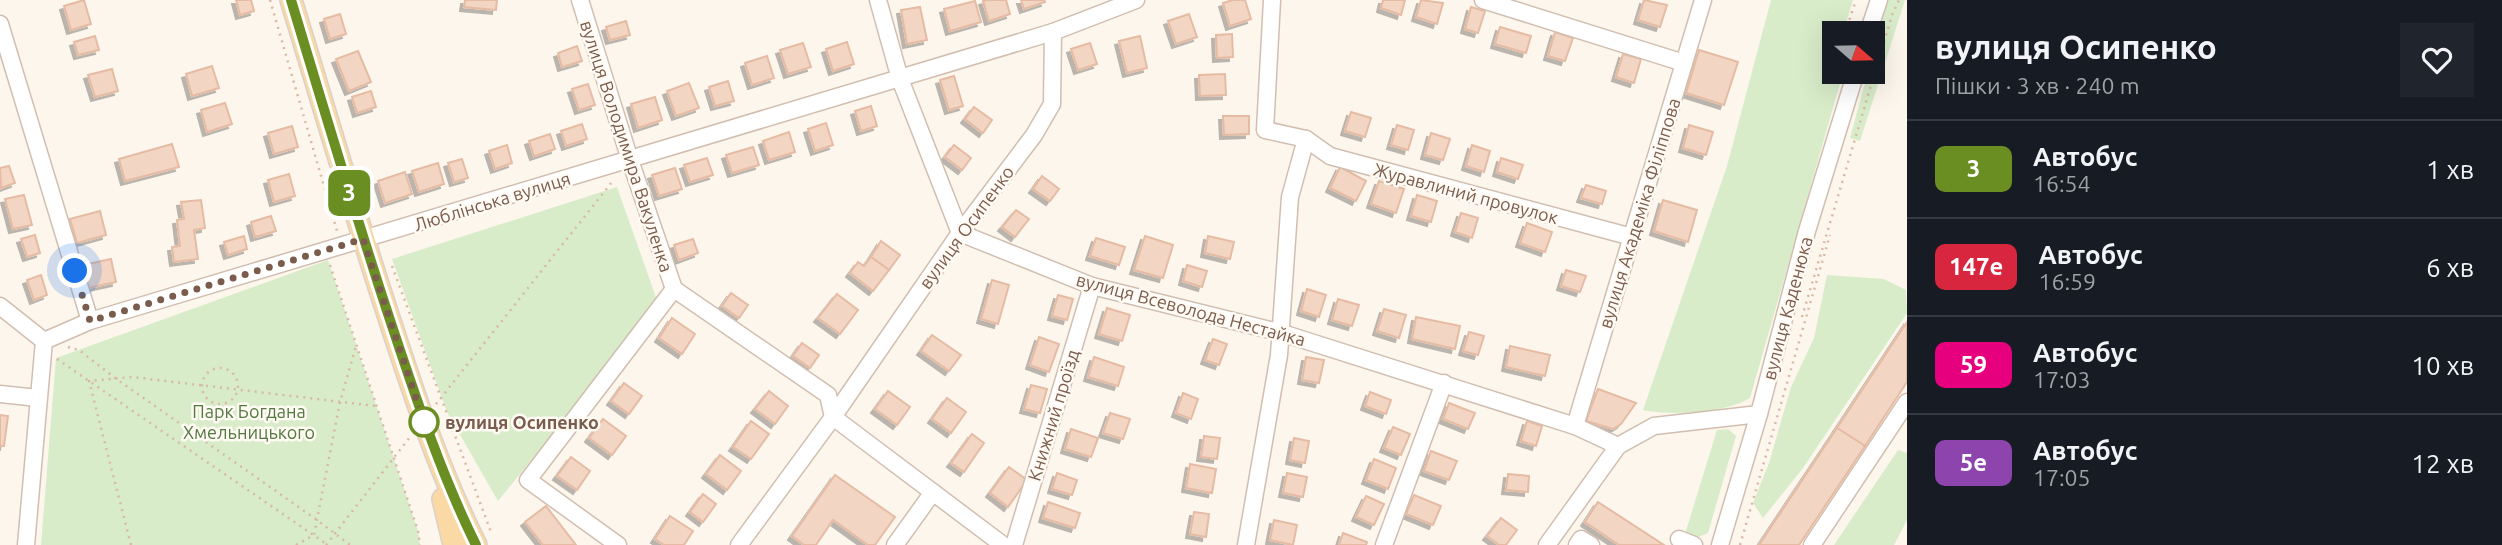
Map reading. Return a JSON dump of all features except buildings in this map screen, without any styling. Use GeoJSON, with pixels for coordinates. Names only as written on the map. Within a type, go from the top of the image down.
{"type":"FeatureCollection","features":[{"type":"Feature","properties":{"kind":"main road"},"geometry":{"type":"LineString","coordinates":[[291,0],[363,239],[425,426],[452,496],[484,539]]}},
{"type":"Feature","properties":{"kind":"main road"},"geometry":{"type":"LineString","coordinates":[[425,426],[454,545]]}},
{"type":"Feature","properties":{"kind":"street","name":"вулиця Володимира Вакуленка"},"geometry":{"type":"LineString","coordinates":[[580,0],[629,160],[674,289],[828,395],[833,417],[1003,545]]}},
{"type":"Feature","properties":{"kind":"street"},"geometry":{"type":"LineString","coordinates":[[878,0],[900,79],[960,233]]}},
{"type":"Feature","properties":{"kind":"street","name":"Люблінська вулиця"},"geometry":{"type":"LineString","coordinates":[[44,341],[90,321],[1053,33],[1136,0]]}},
{"type":"Feature","properties":{"kind":"street","name":"Журавлиний провулок"},"geometry":{"type":"LineString","coordinates":[[1272,0],[1265,130],[1306,139],[1330,156],[1632,237]]}},
{"type":"Feature","properties":{"kind":"street"},"geometry":{"type":"LineString","coordinates":[[1483,0],[1684,63]]}},
{"type":"Feature","properties":{"kind":"street","name":"вулиця Академіка Філіппова"},"geometry":{"type":"LineString","coordinates":[[1575,426],[1703,0]]}},
{"type":"Feature","properties":{"kind":"street"},"geometry":{"type":"LineString","coordinates":[[1872,21],[1879,0]]}},
{"type":"Feature","properties":{"kind":"street"},"geometry":{"type":"LineString","coordinates":[[0,24],[90,321]]}},
{"type":"Feature","properties":{"kind":"street","name":"вулиця Осипенко"},"geometry":{"type":"LineString","coordinates":[[739,545],[833,417],[960,233],[1034,135],[1052,104],[1053,33]]}},
{"type":"Feature","properties":{"kind":"street","name":"вулиця Каденюка"},"geometry":{"type":"LineString","coordinates":[[1720,545],[1759,414],[1807,232],[1852,84]]}},
{"type":"Feature","properties":{"kind":"street"},"geometry":{"type":"LineString","coordinates":[[1246,545],[1282,333],[1290,197],[1306,139]]}},
{"type":"Feature","properties":{"kind":"street","name":"вулиця Всеволода Нестайка"},"geometry":{"type":"LineString","coordinates":[[960,233],[1092,286],[1282,333],[1575,426],[1618,446]]}},
{"type":"Feature","properties":{"kind":"street","name":"Книжний проїзд"},"geometry":{"type":"LineString","coordinates":[[1014,545],[1092,286]]}},
{"type":"Feature","properties":{"kind":"street"},"geometry":{"type":"LineString","coordinates":[[618,545],[528,480],[674,289]]}},
{"type":"Feature","properties":{"kind":"street"},"geometry":{"type":"LineString","coordinates":[[0,306],[44,341],[26,545]]}},
{"type":"Feature","properties":{"kind":"street"},"geometry":{"type":"LineString","coordinates":[[1384,545],[1444,383]]}},
{"type":"Feature","properties":{"kind":"street"},"geometry":{"type":"LineString","coordinates":[[0,394],[38,398]]}},
{"type":"Feature","properties":{"kind":"street"},"geometry":{"type":"LineString","coordinates":[[1812,545],[1907,402]]}},
{"type":"Feature","properties":{"kind":"street"},"geometry":{"type":"LineString","coordinates":[[1547,545],[1618,446],[1654,426],[1759,414]]}},
{"type":"Feature","properties":{"kind":"street"},"geometry":{"type":"LineString","coordinates":[[895,545],[933,492]]}},
{"type":"Feature","properties":{"kind":"street"},"geometry":{"type":"LineString","coordinates":[[1577,545],[1581,539],[1591,545]]}},
{"type":"Feature","properties":{"kind":"path"},"geometry":{"type":"LineString","coordinates":[[270,0],[338,230],[325,251],[418,531],[420,545]]}},
{"type":"Feature","properties":{"kind":"path"},"geometry":{"type":"LineString","coordinates":[[1849,21],[1856,0]]}},
{"type":"Feature","properties":{"kind":"path"},"geometry":{"type":"LineString","coordinates":[[1737,545],[1892,15],[1899,0]]}},
{"type":"Feature","properties":{"kind":"path"},"geometry":{"type":"LineString","coordinates":[[44,341],[56,358],[327,545],[393,459],[425,426],[442,397],[629,160]]}},
{"type":"Feature","properties":{"kind":"path"},"geometry":{"type":"LineString","coordinates":[[1737,545],[1830,235]]}},
{"type":"Feature","properties":{"kind":"path"},"geometry":{"type":"LineString","coordinates":[[44,341],[79,350],[114,378],[350,545]]}},
{"type":"Feature","properties":{"kind":"path"},"geometry":{"type":"LineString","coordinates":[[314,536],[340,402],[356,346]]}},
{"type":"Feature","properties":{"kind":"path"},"geometry":{"type":"LineString","coordinates":[[225,369],[236,377],[238,390],[231,401],[215,404],[205,397],[202,385],[208,372],[225,369]]}},
{"type":"Feature","properties":{"kind":"path"},"geometry":{"type":"LineString","coordinates":[[89,381],[132,377],[376,406]]}},
{"type":"Feature","properties":{"kind":"path"},"geometry":{"type":"LineString","coordinates":[[89,381],[131,545]]}},
{"type":"Feature","properties":{"kind":"path"},"geometry":{"type":"LineString","coordinates":[[442,397],[484,539]]}},
{"type":"Feature","properties":{"kind":"path"},"geometry":{"type":"LineString","coordinates":[[296,545],[314,536]]}},
{"type":"Feature","properties":{"kind":"green space"},"geometry":{"type":"Polygon","coordinates":[[[1771,0],[1853,0],[1847,21],[1822,21],[1822,84],[1840,84],[1750,398],[1727,407],[1698,412],[1643,410],[1727,166],[1771,0]]]}},
{"type":"Feature","properties":{"kind":"green space"},"geometry":{"type":"Polygon","coordinates":[[[1888,0],[1905,0],[1885,63],[1885,21],[1882,21],[1888,0]]]}},
{"type":"Feature","properties":{"kind":"green space"},"geometry":{"type":"Polygon","coordinates":[[[1865,84],[1878,84],[1860,141],[1850,138],[1865,84]]]}},
{"type":"Feature","properties":{"kind":"green space"},"geometry":{"type":"Polygon","coordinates":[[[617,187],[658,303],[498,501],[447,412],[392,259],[617,187]]]}},
{"type":"Feature","properties":{"kind":"green space","name":"Парк Богдана Хмельницького"},"geometry":{"type":"Polygon","coordinates":[[[328,260],[418,531],[420,545],[41,545],[56,358],[328,260]]]}},
{"type":"Feature","properties":{"kind":"green space"},"geometry":{"type":"Polygon","coordinates":[[[1827,275],[1884,279],[1906,290],[1907,313],[1803,468],[1763,518],[1753,503],[1769,463],[1791,387],[1814,338],[1827,275]]]}},
{"type":"Feature","properties":{"kind":"green space"},"geometry":{"type":"Polygon","coordinates":[[[1728,429],[1736,436],[1708,533],[1698,537],[1685,534],[1717,430],[1728,429]]]}},
{"type":"Feature","properties":{"kind":"green space"},"geometry":{"type":"Polygon","coordinates":[[[1898,450],[1907,453],[1907,520],[1894,545],[1834,545],[1898,450]]]}},
{"type":"Feature","properties":{"kind":"bus line","name":"3"},"geometry":{"type":"LineString","coordinates":[[291,0],[363,239],[427,432],[452,496],[476,545]]}},
{"type":"Feature","properties":{"kind":"place","name":"вулиця Осипенко"},"geometry":{"type":"Point","coordinates":[424,422]}},
{"type":"Feature","properties":{"kind":"route"},"geometry":{"type":"LineString","coordinates":[[75,271],[90,321],[363,239],[424,422]]}}]}
